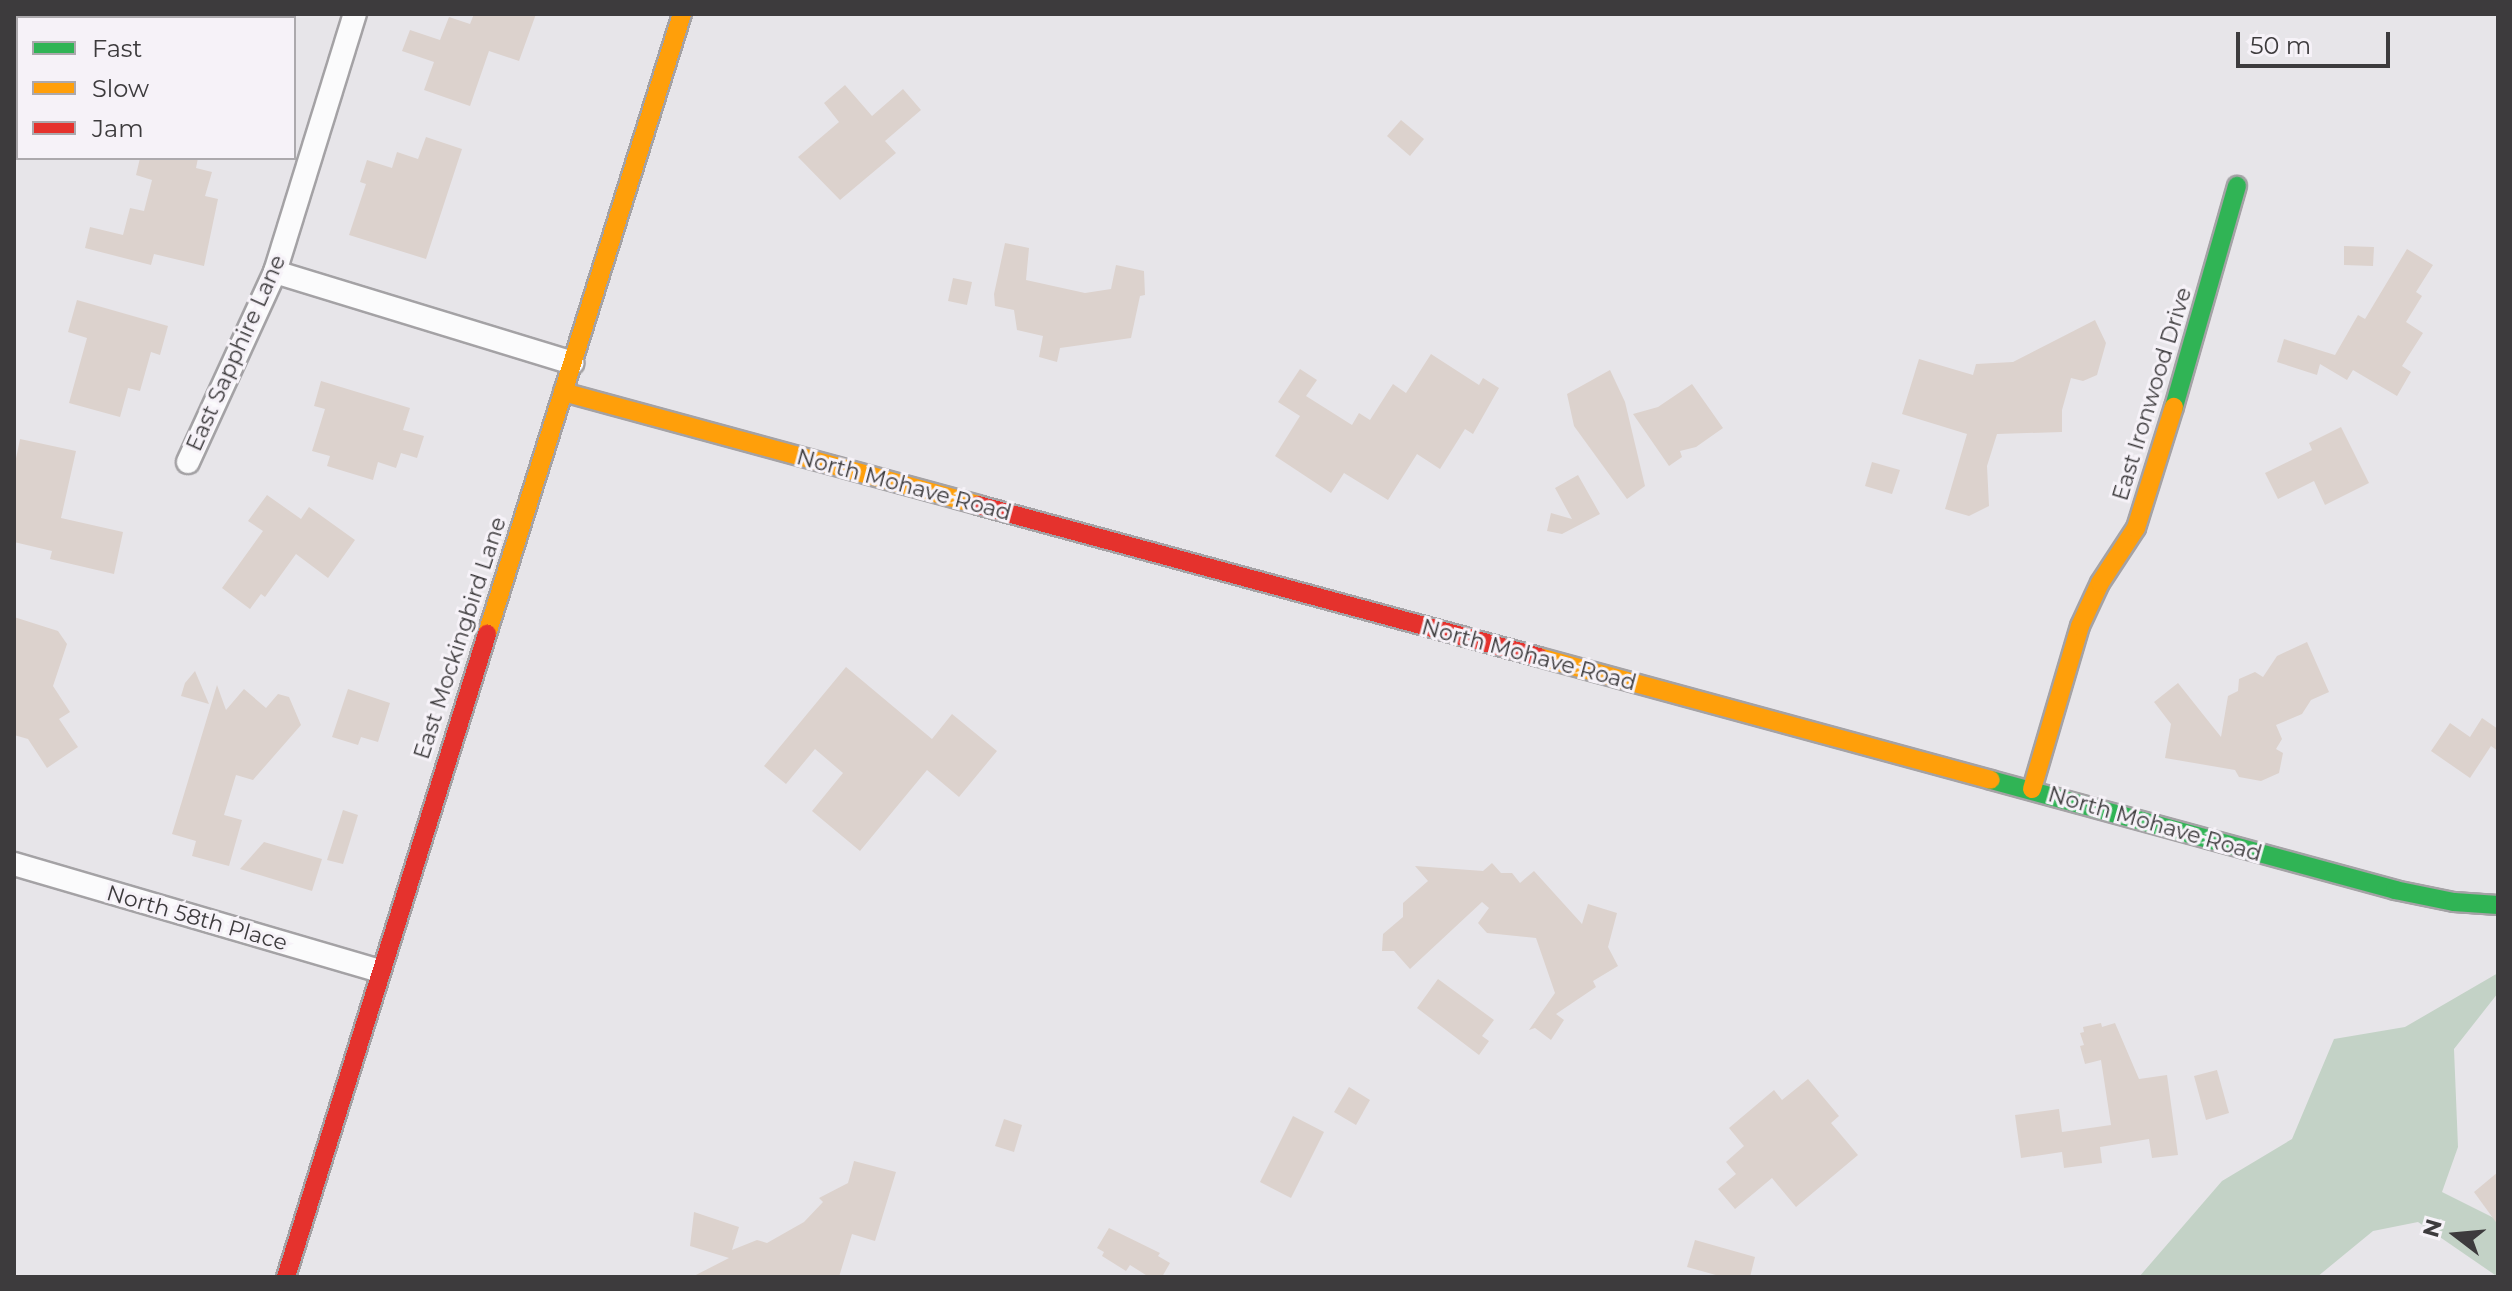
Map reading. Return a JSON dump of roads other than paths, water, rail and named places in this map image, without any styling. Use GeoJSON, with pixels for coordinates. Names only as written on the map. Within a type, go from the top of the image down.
{"type":"FeatureCollection","features":[{"type":"Feature","properties":{"kind":"street","name":"East Sapphire Lane"},"geometry":{"type":"LineString","coordinates":[[188,462],[275,272],[355,14]]}},
{"type":"Feature","properties":{"kind":"street","name":"East Mockingbird Lane"},"geometry":{"type":"LineString","coordinates":[[286,1277],[379,971],[682,14]]}},
{"type":"Feature","properties":{"kind":"street","name":"East Ironwood Drive"},"geometry":{"type":"LineString","coordinates":[[2032,789],[2080,626],[2100,583],[2136,528],[2150,491],[2237,186]]}},
{"type":"Feature","properties":{"kind":"street"},"geometry":{"type":"LineString","coordinates":[[275,272],[572,363]]}},
{"type":"Feature","properties":{"kind":"street","name":"North Mohave Road"},"geometry":{"type":"LineString","coordinates":[[563,392],[2395,890],[2454,902],[2498,905]]}},
{"type":"Feature","properties":{"kind":"street","name":"North 58th Place"},"geometry":{"type":"LineString","coordinates":[[14,864],[379,971]]}}]}
